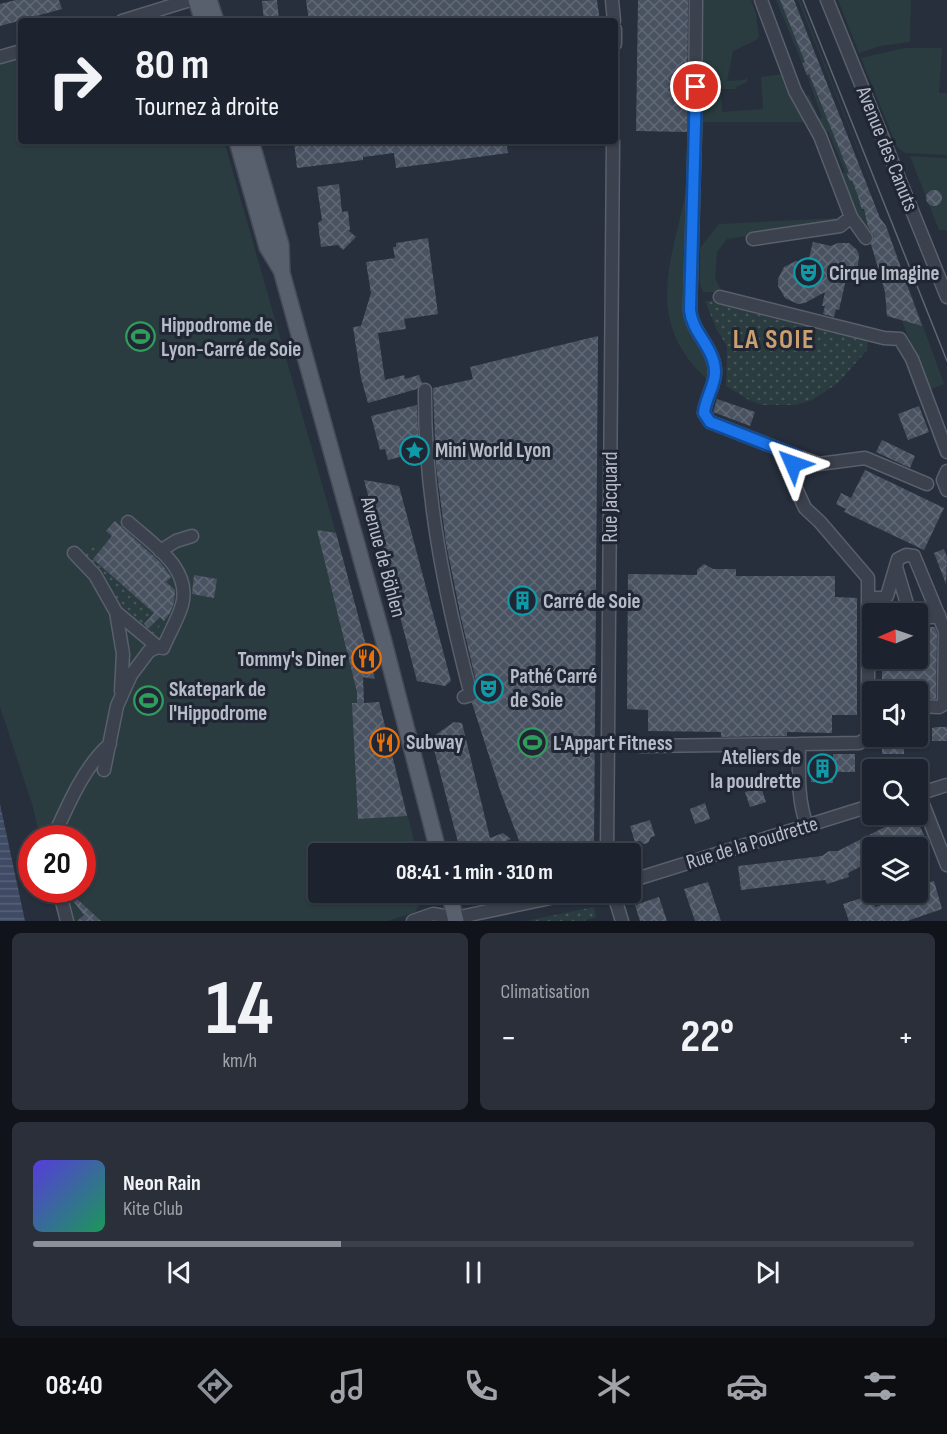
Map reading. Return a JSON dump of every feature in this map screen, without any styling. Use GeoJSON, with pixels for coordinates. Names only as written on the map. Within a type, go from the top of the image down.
{"type":"FeatureCollection","features":[{"type":"Feature","properties":{"kind":"main road","name":"Avenue de Böhlen"},"geometry":{"type":"LineString","coordinates":[[238,144],[267,247],[282,273]]}},
{"type":"Feature","properties":{"kind":"main road","name":"Avenue de Böhlen"},"geometry":{"type":"LineString","coordinates":[[251,144],[281,245],[282,273],[384,642],[436,843]]}},
{"type":"Feature","properties":{"kind":"main road"},"geometry":{"type":"LineString","coordinates":[[451,903],[455,920]]}},
{"type":"Feature","properties":{"kind":"street"},"geometry":{"type":"LineString","coordinates":[[612,0],[614,18]]}},
{"type":"Feature","properties":{"kind":"street"},"geometry":{"type":"LineString","coordinates":[[696,0],[690,310],[692,320],[711,354],[715,370],[704,413],[710,422],[819,464],[865,458],[927,484]]}},
{"type":"Feature","properties":{"kind":"street"},"geometry":{"type":"LineString","coordinates":[[761,0],[795,92],[820,136],[851,217],[866,238]]}},
{"type":"Feature","properties":{"kind":"street","name":"Avenue des Canuts"},"geometry":{"type":"LineString","coordinates":[[827,0],[947,297]]}},
{"type":"Feature","properties":{"kind":"street"},"geometry":{"type":"LineString","coordinates":[[141,18],[199,9]]}},
{"type":"Feature","properties":{"kind":"street"},"geometry":{"type":"LineString","coordinates":[[0,57],[18,52]]}},
{"type":"Feature","properties":{"kind":"street","name":"Rue Jacquard"},"geometry":{"type":"LineString","coordinates":[[607,843],[613,144]]}},
{"type":"Feature","properties":{"kind":"street"},"geometry":{"type":"LineString","coordinates":[[753,239],[840,226],[851,217]]}},
{"type":"Feature","properties":{"kind":"street"},"geometry":{"type":"LineString","coordinates":[[720,297],[884,338],[900,339],[912,358],[947,452]]}},
{"type":"Feature","properties":{"kind":"street"},"geometry":{"type":"LineString","coordinates":[[425,390],[425,435],[438,539],[452,615],[471,695],[464,697]]}},
{"type":"Feature","properties":{"kind":"street"},"geometry":{"type":"LineString","coordinates":[[797,456],[792,468],[792,477],[800,499],[812,517],[820,522],[868,578],[870,681]]}},
{"type":"Feature","properties":{"kind":"street"},"geometry":{"type":"LineString","coordinates":[[947,471],[943,480],[947,490]]}},
{"type":"Feature","properties":{"kind":"street"},"geometry":{"type":"LineString","coordinates":[[105,770],[117,706],[131,675],[149,651],[158,647],[163,648],[182,604],[184,585],[174,564],[128,522]]}},
{"type":"Feature","properties":{"kind":"street"},"geometry":{"type":"LineString","coordinates":[[160,551],[176,540],[192,536]]}},
{"type":"Feature","properties":{"kind":"street"},"geometry":{"type":"LineString","coordinates":[[74,553],[95,575],[116,612],[123,654],[121,698]]}},
{"type":"Feature","properties":{"kind":"street"},"geometry":{"type":"LineString","coordinates":[[869,598],[887,596],[898,559],[906,555],[916,558],[946,634],[944,704],[939,707],[928,706]]}},
{"type":"Feature","properties":{"kind":"street"},"geometry":{"type":"LineString","coordinates":[[895,566],[907,603]]}},
{"type":"Feature","properties":{"kind":"street"},"geometry":{"type":"LineString","coordinates":[[116,612],[158,647]]}},
{"type":"Feature","properties":{"kind":"street"},"geometry":{"type":"LineString","coordinates":[[928,617],[939,615]]}},
{"type":"Feature","properties":{"kind":"street"},"geometry":{"type":"LineString","coordinates":[[640,746],[862,742]]}},
{"type":"Feature","properties":{"kind":"street"},"geometry":{"type":"LineString","coordinates":[[59,825],[97,755],[110,744]]}},
{"type":"Feature","properties":{"kind":"street"},"geometry":{"type":"LineString","coordinates":[[799,744],[799,794],[807,826]]}},
{"type":"Feature","properties":{"kind":"street"},"geometry":{"type":"LineString","coordinates":[[928,791],[947,785]]}},
{"type":"Feature","properties":{"kind":"street","name":"Rue de la Poudrette"},"geometry":{"type":"LineString","coordinates":[[641,877],[862,808]]}},
{"type":"Feature","properties":{"kind":"street"},"geometry":{"type":"LineString","coordinates":[[928,818],[947,865]]}},
{"type":"Feature","properties":{"kind":"street"},"geometry":{"type":"LineString","coordinates":[[62,903],[67,921]]}},
{"type":"Feature","properties":{"kind":"street"},"geometry":{"type":"LineString","coordinates":[[413,921],[432,914],[455,920],[530,903]]}},
{"type":"Feature","properties":{"kind":"street"},"geometry":{"type":"LineString","coordinates":[[616,903],[622,921]]}},
{"type":"Feature","properties":{"kind":"shaded area"},"geometry":{"type":"Polygon","coordinates":[[[702,0],[751,0],[756,14],[759,37],[733,51],[727,81],[745,80],[747,77],[747,82],[736,89],[721,89],[722,112],[763,109],[761,77],[783,74],[809,122],[701,122],[702,0]]]}},
{"type":"Feature","properties":{"kind":"shaded area"},"geometry":{"type":"Polygon","coordinates":[[[776,0],[780,0],[805,62],[802,63],[776,0]]]}},
{"type":"Feature","properties":{"kind":"shaded area"},"geometry":{"type":"Polygon","coordinates":[[[798,0],[800,0],[909,278],[798,0]]]}},
{"type":"Feature","properties":{"kind":"shaded area"},"geometry":{"type":"Polygon","coordinates":[[[838,0],[911,0],[910,42],[880,46],[859,53],[838,0]]]}},
{"type":"Feature","properties":{"kind":"shaded area"},"geometry":{"type":"Polygon","coordinates":[[[905,48],[942,48],[939,93],[947,93],[947,155],[905,153],[897,147],[861,58],[905,48]]]}},
{"type":"Feature","properties":{"kind":"shaded area","name":"Hippodrome de Lyon-Carré de Soie"},"geometry":{"type":"Polygon","coordinates":[[[18,58],[18,144],[225,144],[336,533],[375,679],[363,678],[364,703],[379,702],[414,843],[308,843],[308,903],[420,903],[415,912],[388,921],[59,921],[55,903],[96,903],[96,825],[37,825],[0,707],[0,64],[18,58]]]}},
{"type":"Feature","properties":{"kind":"shaded area"},"geometry":{"type":"Polygon","coordinates":[[[809,74],[850,180],[852,180],[871,239],[860,226],[839,175],[845,172],[828,131],[823,134],[802,97],[809,95],[819,118],[822,118],[807,75],[809,74]]]}},
{"type":"Feature","properties":{"kind":"shaded area"},"geometry":{"type":"Polygon","coordinates":[[[910,156],[947,158],[947,230],[939,230],[910,156]]]}},
{"type":"Feature","properties":{"kind":"shaded area"},"geometry":{"type":"Polygon","coordinates":[[[686,192],[685,315],[707,363],[709,381],[689,359],[676,337],[669,315],[667,292],[669,269],[686,192]]]}},
{"type":"Feature","properties":{"kind":"shaded area"},"geometry":{"type":"Polygon","coordinates":[[[840,218],[839,221],[727,239],[717,252],[715,278],[722,292],[703,292],[700,284],[700,248],[719,224],[840,218]]]}},
{"type":"Feature","properties":{"kind":"shaded area"},"geometry":{"type":"Polygon","coordinates":[[[906,279],[944,384],[929,390],[902,321],[922,326],[906,279]]]}},
{"type":"Feature","properties":{"kind":"shaded area"},"geometry":{"type":"Polygon","coordinates":[[[722,300],[869,330],[867,350],[838,383],[812,400],[796,405],[762,405],[726,386],[727,346],[717,330],[705,301],[722,300]]]}},
{"type":"Feature","properties":{"kind":"shaded area"},"geometry":{"type":"Polygon","coordinates":[[[105,545],[93,559],[164,621],[150,638],[120,610],[78,552],[87,546],[105,545]]]}},
{"type":"Feature","properties":{"kind":"shaded area"},"geometry":{"type":"Polygon","coordinates":[[[594,907],[596,917],[583,921],[526,921],[594,907]]]}},
{"type":"Feature","properties":{"kind":"water"},"geometry":{"type":"Polygon","coordinates":[[[0,804],[18,888],[18,903],[21,903],[25,921],[0,921],[0,804]]]}},
{"type":"Feature","properties":{"kind":"building"},"geometry":{"type":"Polygon","coordinates":[[[16,0],[59,0],[62,9],[29,18],[18,18],[18,21],[0,26],[0,4],[16,0]]]}},
{"type":"Feature","properties":{"kind":"building"},"geometry":{"type":"Polygon","coordinates":[[[277,0],[279,18],[264,18],[262,1],[277,0]]]}},
{"type":"Feature","properties":{"kind":"building"},"geometry":{"type":"Polygon","coordinates":[[[306,0],[597,0],[600,18],[309,18],[306,0]]]}},
{"type":"Feature","properties":{"kind":"building"},"geometry":{"type":"Polygon","coordinates":[[[638,0],[688,0],[687,132],[636,131],[638,0]]]}},
{"type":"Feature","properties":{"kind":"building"},"geometry":{"type":"Polygon","coordinates":[[[780,0],[794,0],[880,218],[886,226],[922,326],[887,316],[885,292],[871,244],[874,237],[868,227],[864,209],[859,203],[852,180],[850,181],[847,174],[849,173],[809,74],[807,75],[802,63],[805,62],[780,0]]]}},
{"type":"Feature","properties":{"kind":"building"},"geometry":{"type":"Polygon","coordinates":[[[294,144],[506,144],[508,153],[396,168],[394,153],[363,157],[363,160],[297,168],[294,144]]]}},
{"type":"Feature","properties":{"kind":"building"},"geometry":{"type":"Polygon","coordinates":[[[339,184],[342,212],[348,211],[350,230],[348,230],[356,237],[343,250],[338,245],[321,247],[318,223],[322,220],[317,187],[339,184]]]}},
{"type":"Feature","properties":{"kind":"building"},"geometry":{"type":"Polygon","coordinates":[[[934,190],[942,198],[934,206],[926,198],[934,190]]]}},
{"type":"Feature","properties":{"kind":"building"},"geometry":{"type":"Polygon","coordinates":[[[428,238],[438,314],[404,319],[406,329],[378,333],[385,380],[404,375],[405,379],[419,375],[422,383],[417,389],[368,403],[361,378],[353,327],[361,326],[371,293],[366,262],[395,258],[393,247],[396,247],[396,243],[428,238]]]}},
{"type":"Feature","properties":{"kind":"building"},"geometry":{"type":"Polygon","coordinates":[[[813,242],[831,246],[838,243],[849,243],[859,255],[858,266],[847,275],[839,310],[836,309],[834,317],[823,314],[825,292],[805,303],[798,304],[785,298],[778,286],[778,279],[784,267],[796,261],[808,262],[813,242]]]}},
{"type":"Feature","properties":{"kind":"building","name":"Carré de Soie"},"geometry":{"type":"Polygon","coordinates":[[[598,336],[594,843],[520,843],[472,703],[477,700],[479,694],[446,543],[436,466],[433,388],[473,379],[470,367],[598,336]]]}},
{"type":"Feature","properties":{"kind":"building"},"geometry":{"type":"Polygon","coordinates":[[[717,399],[755,412],[750,426],[713,412],[717,399]]]}},
{"type":"Feature","properties":{"kind":"building"},"geometry":{"type":"Polygon","coordinates":[[[417,405],[419,452],[388,460],[385,449],[380,450],[371,416],[417,405]]]}},
{"type":"Feature","properties":{"kind":"building"},"geometry":{"type":"Polygon","coordinates":[[[919,406],[929,432],[908,440],[898,414],[919,406]]]}},
{"type":"Feature","properties":{"kind":"building"},"geometry":{"type":"Polygon","coordinates":[[[882,440],[915,456],[910,468],[876,452],[882,440]]]}},
{"type":"Feature","properties":{"kind":"building"},"geometry":{"type":"Polygon","coordinates":[[[865,470],[944,508],[924,550],[844,512],[846,509],[836,504],[841,493],[851,498],[865,470]]]}},
{"type":"Feature","properties":{"kind":"building"},"geometry":{"type":"Polygon","coordinates":[[[364,480],[399,486],[451,681],[445,686],[417,681],[364,480]]]}},
{"type":"Feature","properties":{"kind":"building"},"geometry":{"type":"Polygon","coordinates":[[[115,521],[161,563],[171,577],[166,582],[175,590],[170,613],[164,621],[160,617],[149,628],[144,624],[154,613],[93,559],[112,536],[106,531],[115,521]]]}},
{"type":"Feature","properties":{"kind":"building"},"geometry":{"type":"Polygon","coordinates":[[[317,530],[336,533],[375,679],[363,677],[364,703],[379,702],[407,816],[358,819],[352,703],[357,703],[357,692],[317,530]]]}},
{"type":"Feature","properties":{"kind":"building"},"geometry":{"type":"Polygon","coordinates":[[[944,549],[947,557],[946,584],[934,553],[944,549]]]}},
{"type":"Feature","properties":{"kind":"building"},"geometry":{"type":"Polygon","coordinates":[[[704,564],[713,569],[736,569],[736,576],[835,576],[835,597],[857,598],[857,715],[832,715],[832,733],[787,732],[787,736],[721,737],[721,732],[648,731],[648,710],[627,709],[628,574],[697,575],[697,570],[704,564]]]}},
{"type":"Feature","properties":{"kind":"building"},"geometry":{"type":"Polygon","coordinates":[[[194,575],[217,579],[214,598],[192,594],[194,575]]]}},
{"type":"Feature","properties":{"kind":"building"},"geometry":{"type":"Polygon","coordinates":[[[928,627],[935,627],[937,633],[936,699],[928,699],[928,681],[882,681],[882,669],[928,669],[928,627]]]}},
{"type":"Feature","properties":{"kind":"building"},"geometry":{"type":"Polygon","coordinates":[[[454,722],[462,723],[490,838],[503,833],[511,839],[502,843],[458,843],[431,738],[454,722]]]}},
{"type":"Feature","properties":{"kind":"building"},"geometry":{"type":"Polygon","coordinates":[[[947,727],[947,741],[932,741],[932,728],[947,727]]]}},
{"type":"Feature","properties":{"kind":"building"},"geometry":{"type":"Polygon","coordinates":[[[882,747],[904,747],[904,754],[882,754],[882,747]]]}},
{"type":"Feature","properties":{"kind":"building","name":"Ateliers de la poudrette"},"geometry":{"type":"Polygon","coordinates":[[[833,754],[855,754],[855,772],[833,772],[833,783],[811,782],[811,764],[833,765],[833,754]]]}},
{"type":"Feature","properties":{"kind":"building"},"geometry":{"type":"Polygon","coordinates":[[[761,787],[766,802],[750,807],[745,792],[761,787]]]}},
{"type":"Feature","properties":{"kind":"building"},"geometry":{"type":"Polygon","coordinates":[[[705,803],[710,819],[695,824],[690,809],[705,803]]]}},
{"type":"Feature","properties":{"kind":"building"},"geometry":{"type":"Polygon","coordinates":[[[650,820],[655,836],[651,837],[648,843],[635,842],[630,826],[650,820]]]}},
{"type":"Feature","properties":{"kind":"building"},"geometry":{"type":"Polygon","coordinates":[[[889,825],[919,825],[924,835],[920,837],[865,837],[889,825]]]}},
{"type":"Feature","properties":{"kind":"building"},"geometry":{"type":"Polygon","coordinates":[[[862,839],[862,866],[848,873],[849,877],[827,884],[825,880],[741,890],[738,866],[822,856],[829,851],[838,851],[862,839]]]}},
{"type":"Feature","properties":{"kind":"building"},"geometry":{"type":"Polygon","coordinates":[[[934,881],[942,909],[907,921],[849,921],[843,904],[862,898],[862,903],[874,903],[875,907],[887,903],[928,903],[928,883],[934,881]]]}},
{"type":"Feature","properties":{"kind":"building"},"geometry":{"type":"Polygon","coordinates":[[[708,882],[721,921],[695,921],[684,889],[708,882]]]}},
{"type":"Feature","properties":{"kind":"building"},"geometry":{"type":"Polygon","coordinates":[[[659,897],[667,921],[640,921],[635,905],[659,897]]]}},
{"type":"Feature","properties":{"kind":"building"},"geometry":{"type":"Polygon","coordinates":[[[75,903],[81,903],[101,921],[77,921],[84,915],[75,903]]]}},
{"type":"Feature","properties":{"kind":"tram line"},"geometry":{"type":"LineString","coordinates":[[803,0],[947,361]]}},
{"type":"Feature","properties":{"kind":"place","name":"Cirque Imagine"},"geometry":{"type":"Point","coordinates":[808,273]}},
{"type":"Feature","properties":{"kind":"place","name":"Hippodrome de Lyon-Carré de Soie"},"geometry":{"type":"Point","coordinates":[140,337]}},
{"type":"Feature","properties":{"kind":"place","name":"Mini World Lyon"},"geometry":{"type":"Point","coordinates":[414,450]}},
{"type":"Feature","properties":{"kind":"place","name":"Carré de Soie"},"geometry":{"type":"Point","coordinates":[522,601]}},
{"type":"Feature","properties":{"kind":"place","name":"Tommy's Diner"},"geometry":{"type":"Point","coordinates":[367,659]}},
{"type":"Feature","properties":{"kind":"place","name":"Pathé Carré de Soie"},"geometry":{"type":"Point","coordinates":[489,688]}},
{"type":"Feature","properties":{"kind":"place","name":"Skatepark de l'Hippodrome"},"geometry":{"type":"Point","coordinates":[148,701]}},
{"type":"Feature","properties":{"kind":"place","name":"Subway"},"geometry":{"type":"Point","coordinates":[385,742]}},
{"type":"Feature","properties":{"kind":"place","name":"L'Appart Fitness"},"geometry":{"type":"Point","coordinates":[532,743]}},
{"type":"Feature","properties":{"kind":"place","name":"Ateliers de la poudrette"},"geometry":{"type":"Point","coordinates":[822,769]}},
{"type":"Feature","properties":{"kind":"district","name":"LA SOIE"},"geometry":{"type":"Point","coordinates":[774,340]}},
{"type":"Feature","properties":{"kind":"route"},"geometry":{"type":"LineString","coordinates":[[696,87],[690,310],[692,320],[715,365],[715,377],[704,413],[710,422],[797,456],[793,464]]}}]}
